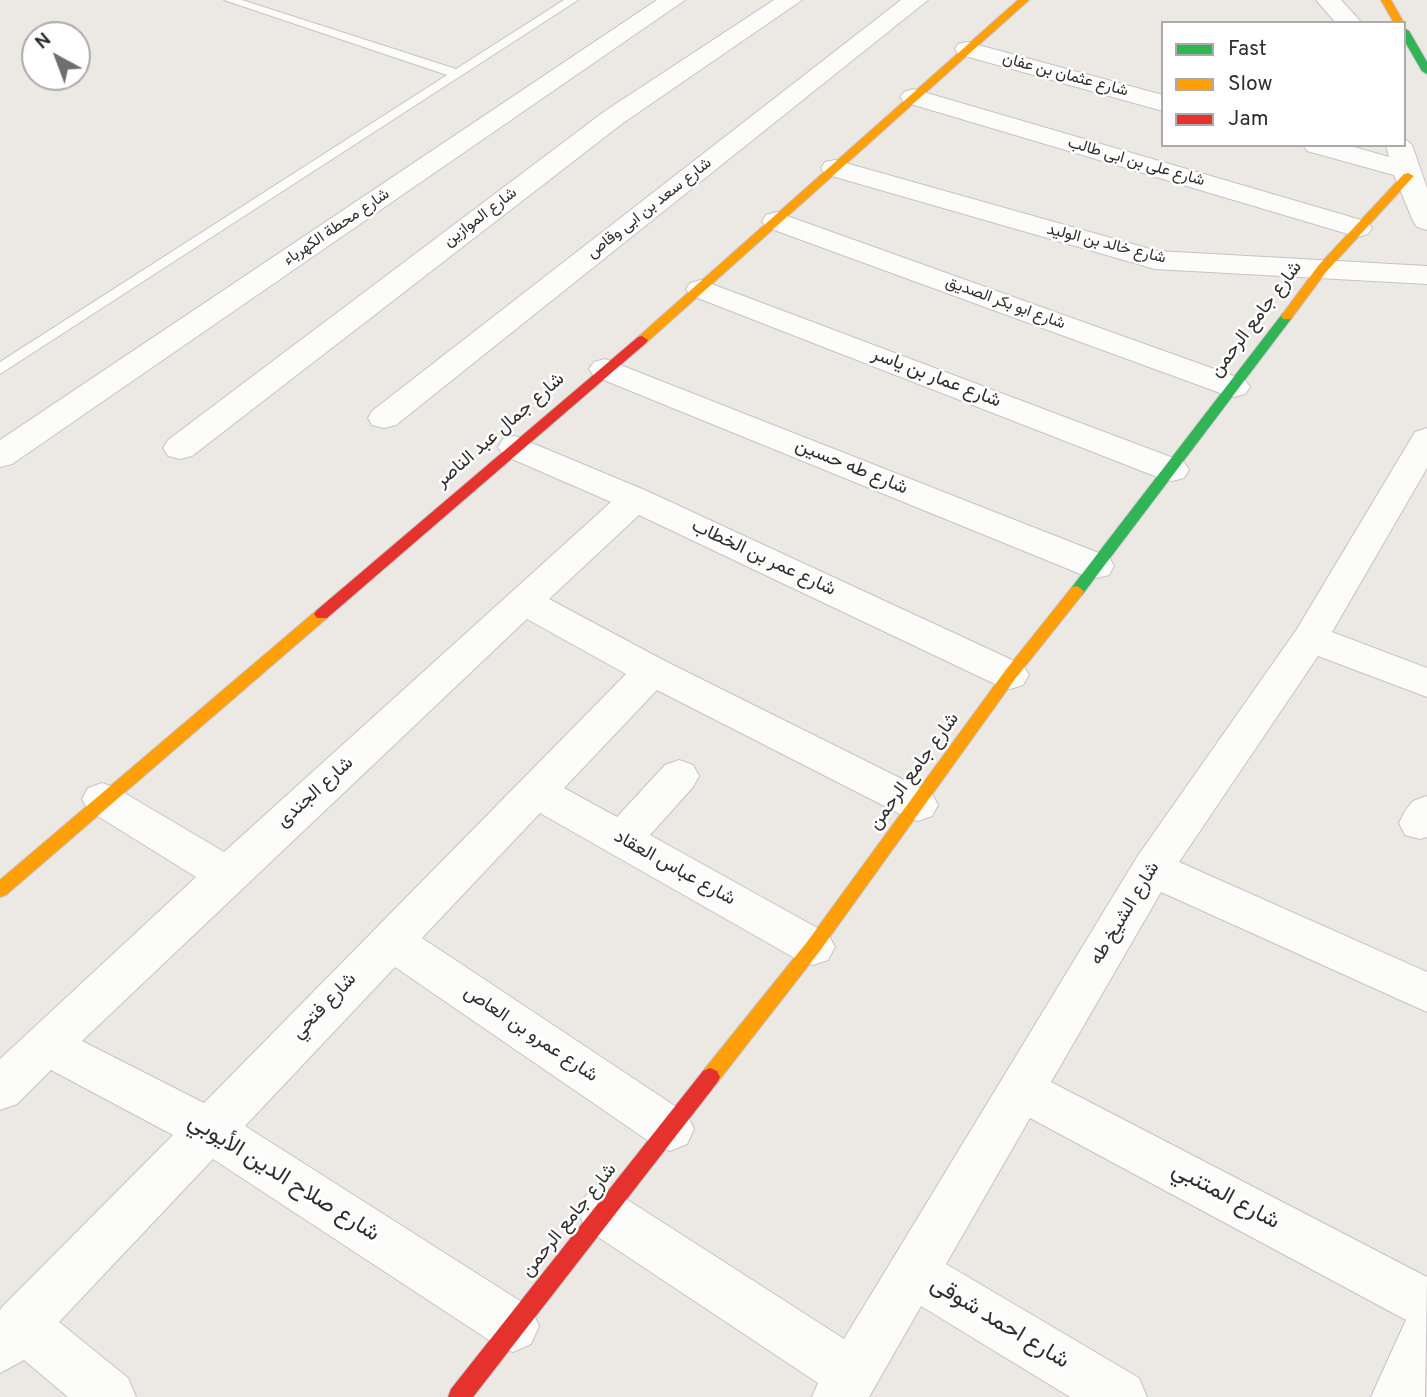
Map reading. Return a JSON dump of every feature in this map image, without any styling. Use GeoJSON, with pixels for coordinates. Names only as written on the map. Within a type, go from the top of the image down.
{"type":"FeatureCollection","features":[{"type":"Feature","properties":{"kind":"main road","name":"شارع جمال عبد الناصر"},"geometry":{"type":"LineString","coordinates":[[0,890],[102,799],[701,289],[1024,0]]}},
{"type":"Feature","properties":{"kind":"main road"},"geometry":{"type":"LineString","coordinates":[[1386,0],[1398,21]]}},
{"type":"Feature","properties":{"kind":"main road"},"geometry":{"type":"LineString","coordinates":[[1406,35],[1427,71]]}},
{"type":"Feature","properties":{"kind":"main road","name":"شارع جامع الرحمن"},"geometry":{"type":"LineString","coordinates":[[459,1397],[813,947],[1010,675],[1172,470],[1322,268],[1359,229],[1404,164]]}},
{"type":"Feature","properties":{"kind":"street","name":"شارع محطة الكهرباء"},"geometry":{"type":"LineString","coordinates":[[0,456],[673,0]]}},
{"type":"Feature","properties":{"kind":"street","name":"شارع الموازين"},"geometry":{"type":"LineString","coordinates":[[180,448],[614,117],[790,0]]}},
{"type":"Feature","properties":{"kind":"street","name":"شارع سعد بن ابى وقاص"},"geometry":{"type":"LineString","coordinates":[[384,418],[916,0]]}},
{"type":"Feature","properties":{"kind":"street"},"geometry":{"type":"LineString","coordinates":[[1328,0],[1348,21]]}},
{"type":"Feature","properties":{"kind":"street","name":"شارع عثمان بن عفان"},"geometry":{"type":"LineString","coordinates":[[967,49],[1161,102]]}},
{"type":"Feature","properties":{"kind":"street","name":"شارع على بن ابى طالب"},"geometry":{"type":"LineString","coordinates":[[913,97],[1359,229]]}},
{"type":"Feature","properties":{"kind":"street"},"geometry":{"type":"LineString","coordinates":[[1325,147],[1404,164],[1427,221]]}},
{"type":"Feature","properties":{"kind":"street","name":"شارع خالد بن الوليد"},"geometry":{"type":"LineString","coordinates":[[835,168],[1156,260],[1427,275]]}},
{"type":"Feature","properties":{"kind":"street","name":"شارع ابو بكر الصديق"},"geometry":{"type":"LineString","coordinates":[[776,221],[1234,387]]}},
{"type":"Feature","properties":{"kind":"street","name":"شارع عمار بن ياسر"},"geometry":{"type":"LineString","coordinates":[[701,289],[1172,470]]}},
{"type":"Feature","properties":{"kind":"street","name":"شارع طه حسين"},"geometry":{"type":"LineString","coordinates":[[605,369],[1096,566]]}},
{"type":"Feature","properties":{"kind":"street","name":"شارع الشيخ طه"},"geometry":{"type":"LineString","coordinates":[[846,1386],[1152,869],[1310,638],[1427,439]]}},
{"type":"Feature","properties":{"kind":"street","name":"شارع عمر بن الخطاب"},"geometry":{"type":"LineString","coordinates":[[515,447],[635,499],[1010,675]]}},
{"type":"Feature","properties":{"kind":"street","name":"شارع الجندى"},"geometry":{"type":"LineString","coordinates":[[0,1089],[227,875],[635,499]]}},
{"type":"Feature","properties":{"kind":"street"},"geometry":{"type":"LineString","coordinates":[[525,602],[652,671],[918,805]]}},
{"type":"Feature","properties":{"kind":"street"},"geometry":{"type":"LineString","coordinates":[[1310,638],[1427,683]]}},
{"type":"Feature","properties":{"kind":"street","name":"شارع فتحي"},"geometry":{"type":"LineString","coordinates":[[11,1335],[652,671]]}},
{"type":"Feature","properties":{"kind":"street"},"geometry":{"type":"LineString","coordinates":[[621,840],[679,776]]}},
{"type":"Feature","properties":{"kind":"street","name":"شارع عباس العقاد"},"geometry":{"type":"LineString","coordinates":[[535,791],[813,947]]}},
{"type":"Feature","properties":{"kind":"street"},"geometry":{"type":"LineString","coordinates":[[102,799],[227,875]]}},
{"type":"Feature","properties":{"kind":"street"},"geometry":{"type":"LineString","coordinates":[[1152,869],[1427,993]]}},
{"type":"Feature","properties":{"kind":"street","name":"شارع عمرو بن العاص"},"geometry":{"type":"LineString","coordinates":[[390,940],[670,1129]]}},
{"type":"Feature","properties":{"kind":"street","name":"شارع صلاح الدين الأيوبي"},"geometry":{"type":"LineString","coordinates":[[47,1045],[208,1129],[513,1326]]}},
{"type":"Feature","properties":{"kind":"street","name":"شارع المتنبي"},"geometry":{"type":"LineString","coordinates":[[1022,1090],[1427,1304]]}},
{"type":"Feature","properties":{"kind":"street"},"geometry":{"type":"LineString","coordinates":[[603,1212],[846,1386]]}},
{"type":"Feature","properties":{"kind":"street","name":"شارع احمد شوقى"},"geometry":{"type":"LineString","coordinates":[[914,1273],[1119,1397]]}},
{"type":"Feature","properties":{"kind":"street"},"geometry":{"type":"LineString","coordinates":[[1398,1397],[1427,1332]]}},
{"type":"Feature","properties":{"kind":"street"},"geometry":{"type":"LineString","coordinates":[[11,1335],[110,1397]]}},
{"type":"Feature","properties":{"kind":"lane"},"geometry":{"type":"LineString","coordinates":[[230,0],[457,74]]}},
{"type":"Feature","properties":{"kind":"lane"},"geometry":{"type":"LineString","coordinates":[[0,369],[572,0]]}},
{"type":"Feature","properties":{"kind":"traffic: fast"},"geometry":{"type":"LineString","coordinates":[[1406,34],[1427,71]]}},
{"type":"Feature","properties":{"kind":"traffic: fast"},"geometry":{"type":"LineString","coordinates":[[1077,591],[1287,316]]}},
{"type":"Feature","properties":{"kind":"traffic: slow"},"geometry":{"type":"LineString","coordinates":[[642,340],[1024,0]]}},
{"type":"Feature","properties":{"kind":"traffic: slow"},"geometry":{"type":"LineString","coordinates":[[1386,0],[1398,21]]}},
{"type":"Feature","properties":{"kind":"traffic: slow"},"geometry":{"type":"LineString","coordinates":[[1287,316],[1322,269],[1408,176]]}},
{"type":"Feature","properties":{"kind":"traffic: slow"},"geometry":{"type":"LineString","coordinates":[[710,1077],[813,947],[1010,675],[1077,591]]}},
{"type":"Feature","properties":{"kind":"traffic: slow"},"geometry":{"type":"LineString","coordinates":[[0,890],[322,614]]}},
{"type":"Feature","properties":{"kind":"traffic: jam"},"geometry":{"type":"LineString","coordinates":[[322,614],[642,340]]}},
{"type":"Feature","properties":{"kind":"traffic: jam"},"geometry":{"type":"LineString","coordinates":[[459,1397],[710,1077]]}}]}
